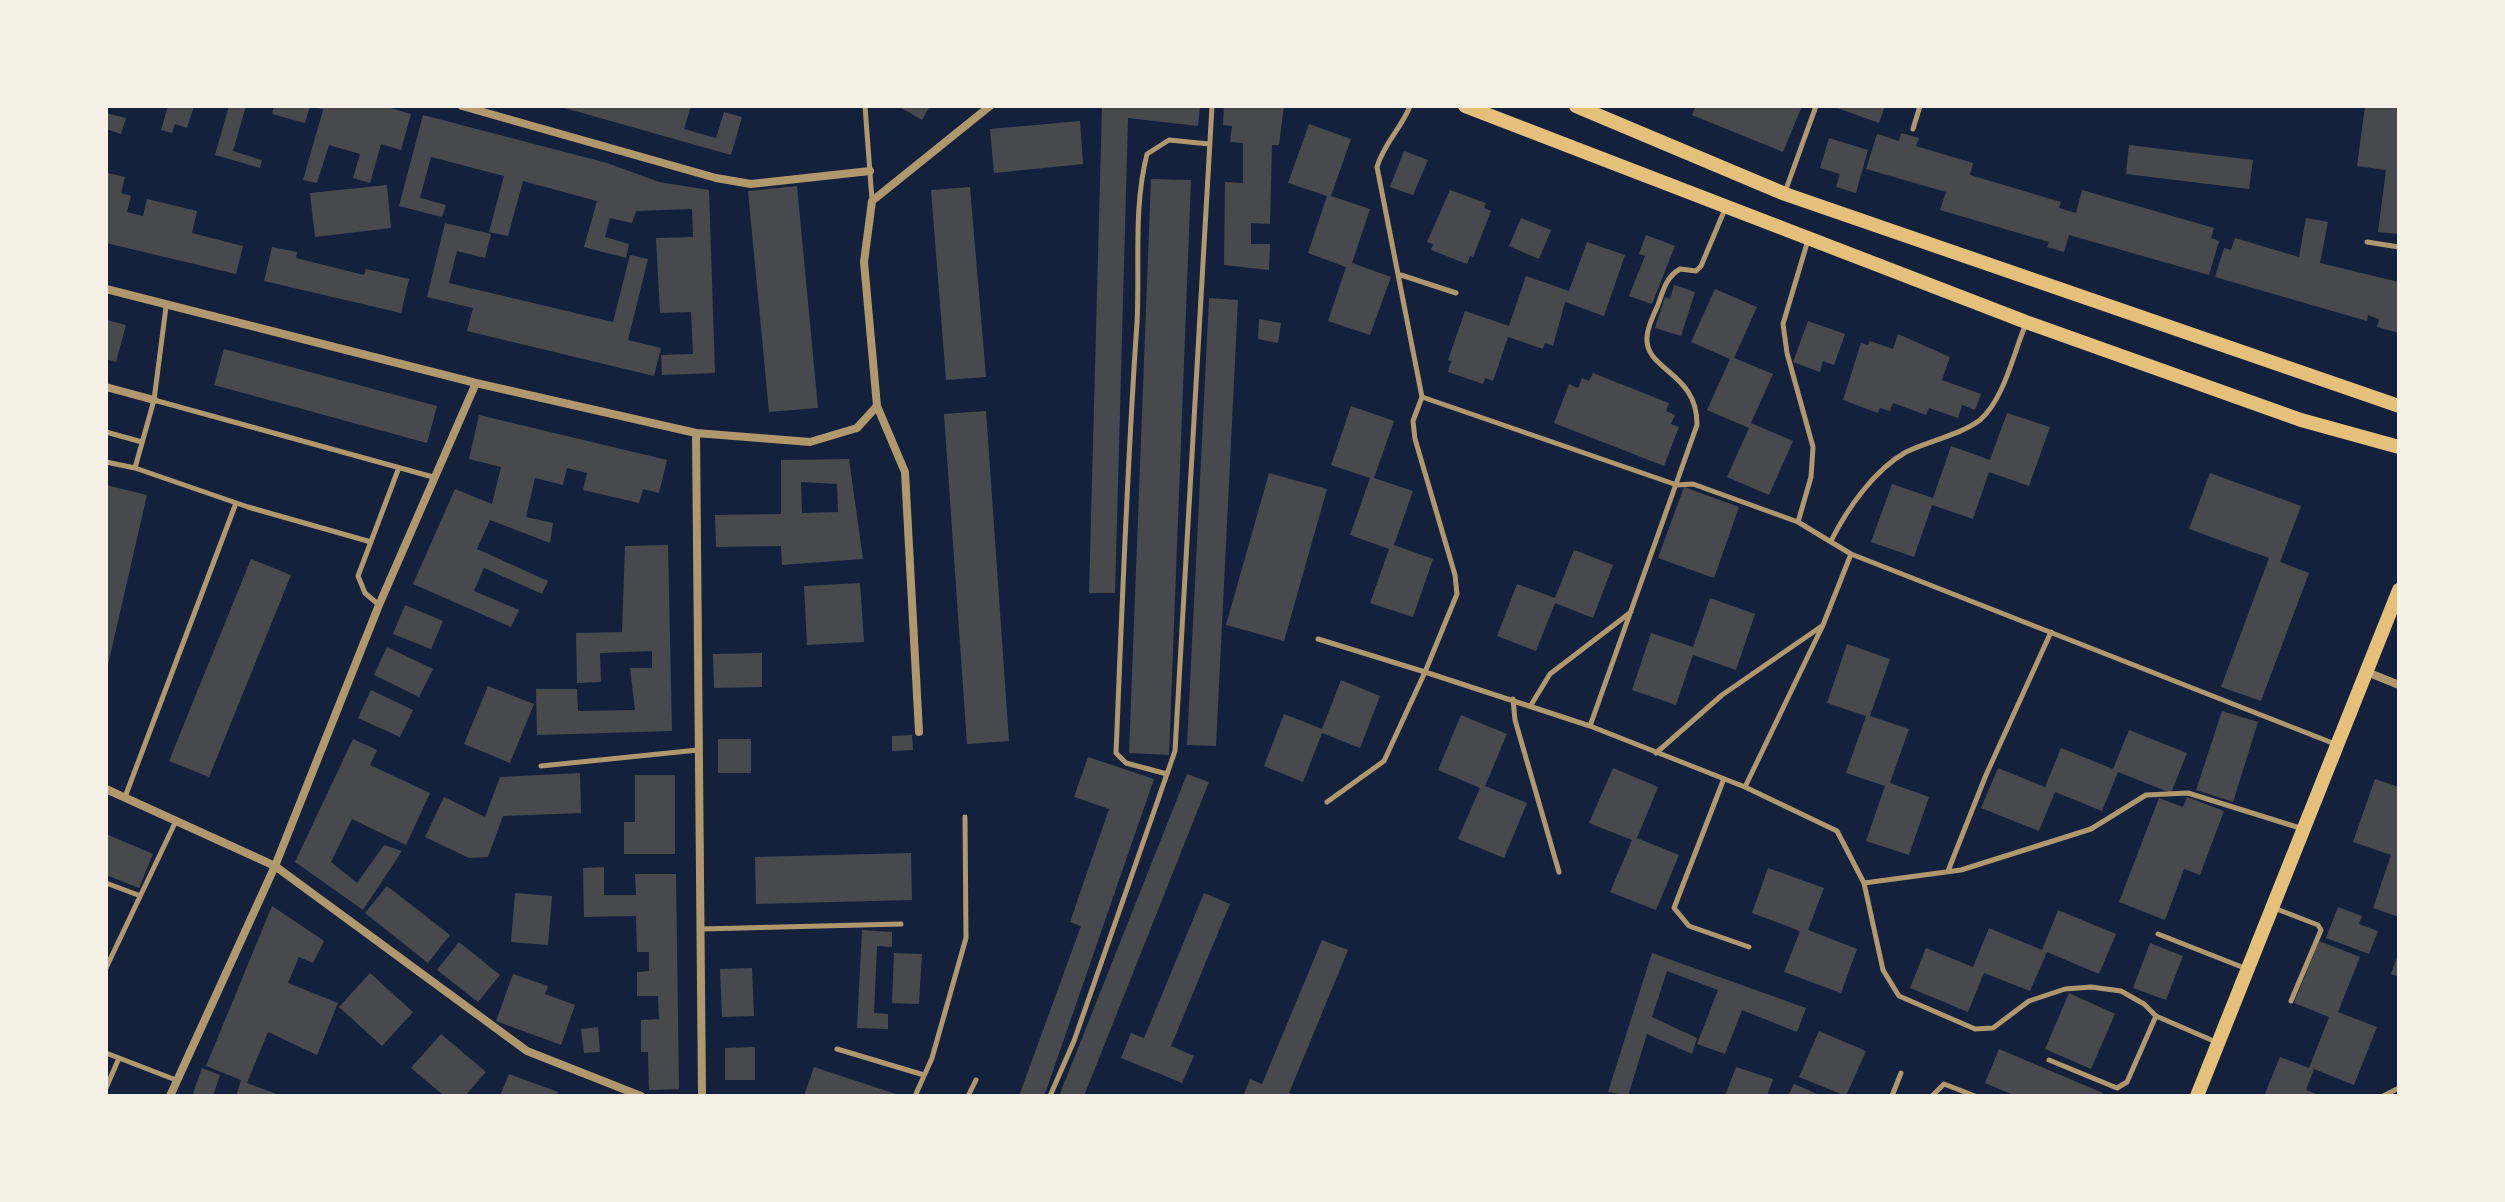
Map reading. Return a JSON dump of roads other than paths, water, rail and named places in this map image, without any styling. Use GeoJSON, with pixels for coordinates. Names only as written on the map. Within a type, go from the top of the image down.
{"type":"FeatureCollection","features":[{"type":"Feature","properties":{"kind":"main road"},"geometry":{"type":"LineString","coordinates":[[1465,106],[2026,322],[2301,420],[2399,447]]}},
{"type":"Feature","properties":{"kind":"main road"},"geometry":{"type":"LineString","coordinates":[[1576,106],[1785,194],[2399,406]]}},
{"type":"Feature","properties":{"kind":"main road"},"geometry":{"type":"LineString","coordinates":[[2197,1096],[2399,590]]}},
{"type":"Feature","properties":{"kind":"street"},"geometry":{"type":"LineString","coordinates":[[462,106],[716,178],[751,184],[870,171]]}},
{"type":"Feature","properties":{"kind":"street"},"geometry":{"type":"LineString","coordinates":[[919,732],[905,472],[877,406],[864,262],[872,201],[990,106]]}},
{"type":"Feature","properties":{"kind":"street"},"geometry":{"type":"LineString","coordinates":[[106,289],[166,307],[476,383],[696,433],[810,442],[857,428],[877,406]]}},
{"type":"Feature","properties":{"kind":"street"},"geometry":{"type":"LineString","coordinates":[[170,1096],[275,866],[379,605],[476,383]]}},
{"type":"Feature","properties":{"kind":"street"},"geometry":{"type":"LineString","coordinates":[[106,387],[154,400]]}},
{"type":"Feature","properties":{"kind":"street"},"geometry":{"type":"LineString","coordinates":[[696,433],[702,1096]]}},
{"type":"Feature","properties":{"kind":"street"},"geometry":{"type":"LineString","coordinates":[[2367,672],[2399,685]]}},
{"type":"Feature","properties":{"kind":"street"},"geometry":{"type":"LineString","coordinates":[[106,789],[275,866],[527,1051],[641,1096]]}},
{"type":"Feature","properties":{"kind":"lane"},"geometry":{"type":"LineString","coordinates":[[865,106],[872,201]]}},
{"type":"Feature","properties":{"kind":"lane"},"geometry":{"type":"LineString","coordinates":[[1050,1096],[1074,1041],[1175,751],[1212,106]]}},
{"type":"Feature","properties":{"kind":"lane"},"geometry":{"type":"LineString","coordinates":[[1327,802],[1384,761],[1457,594],[1455,575],[1415,439],[1413,421],[1422,397],[1401,275],[1377,167],[1383,147],[1402,127],[1410,106]]}},
{"type":"Feature","properties":{"kind":"lane"},"geometry":{"type":"LineString","coordinates":[[1785,194],[1816,106]]}},
{"type":"Feature","properties":{"kind":"lane"},"geometry":{"type":"LineString","coordinates":[[1913,129],[1920,106]]}},
{"type":"Feature","properties":{"kind":"lane"},"geometry":{"type":"LineString","coordinates":[[1167,774],[1126,763],[1116,753],[1126,469],[1137,318],[1138,229],[1147,154],[1169,140],[1209,144]]}},
{"type":"Feature","properties":{"kind":"lane"},"geometry":{"type":"LineString","coordinates":[[1590,726],[1697,425],[1698,409],[1691,392],[1650,350],[1648,331],[1667,280],[1680,269],[1696,271],[1701,266],[1726,206]]}},
{"type":"Feature","properties":{"kind":"lane"},"geometry":{"type":"LineString","coordinates":[[1798,522],[1811,477],[1813,447],[1787,353],[1783,324],[1808,239]]}},
{"type":"Feature","properties":{"kind":"lane"},"geometry":{"type":"LineString","coordinates":[[2367,242],[2399,247]]}},
{"type":"Feature","properties":{"kind":"lane"},"geometry":{"type":"LineString","coordinates":[[1401,275],[1456,293]]}},
{"type":"Feature","properties":{"kind":"lane"},"geometry":{"type":"LineString","coordinates":[[135,468],[154,400],[166,307]]}},
{"type":"Feature","properties":{"kind":"lane"},"geometry":{"type":"LineString","coordinates":[[1831,541],[1840,522],[1874,478],[1903,454],[1979,420],[1995,400],[2026,322]]}},
{"type":"Feature","properties":{"kind":"lane"},"geometry":{"type":"LineString","coordinates":[[1422,397],[1677,485],[1693,484],[1798,522],[1851,554],[2339,746]]}},
{"type":"Feature","properties":{"kind":"lane"},"geometry":{"type":"LineString","coordinates":[[154,400],[398,470],[433,477]]}},
{"type":"Feature","properties":{"kind":"lane"},"geometry":{"type":"LineString","coordinates":[[106,432],[142,442]]}},
{"type":"Feature","properties":{"kind":"lane"},"geometry":{"type":"LineString","coordinates":[[106,462],[135,468],[236,503],[371,542]]}},
{"type":"Feature","properties":{"kind":"lane"},"geometry":{"type":"LineString","coordinates":[[379,605],[365,593],[358,576],[398,470]]}},
{"type":"Feature","properties":{"kind":"lane"},"geometry":{"type":"LineString","coordinates":[[125,798],[236,503]]}},
{"type":"Feature","properties":{"kind":"lane"},"geometry":{"type":"LineString","coordinates":[[1745,787],[1823,625],[1851,554]]}},
{"type":"Feature","properties":{"kind":"lane"},"geometry":{"type":"LineString","coordinates":[[1531,705],[1550,674],[1632,612]]}},
{"type":"Feature","properties":{"kind":"lane"},"geometry":{"type":"LineString","coordinates":[[1656,753],[1722,695],[1823,625]]}},
{"type":"Feature","properties":{"kind":"lane"},"geometry":{"type":"LineString","coordinates":[[1948,871],[1986,775],[2051,632]]}},
{"type":"Feature","properties":{"kind":"lane"},"geometry":{"type":"LineString","coordinates":[[1318,639],[1590,726],[1723,781],[1745,787],[1837,831],[1864,883],[1883,970],[1899,996],[1975,1029],[1993,1028],[2029,1001],[2065,989],[2091,987],[2121,991],[2144,1004],[2156,1016],[2218,1043]]}},
{"type":"Feature","properties":{"kind":"lane"},"geometry":{"type":"LineString","coordinates":[[1513,699],[1515,720],[1559,872]]}},
{"type":"Feature","properties":{"kind":"lane"},"geometry":{"type":"LineString","coordinates":[[541,766],[699,750]]}},
{"type":"Feature","properties":{"kind":"lane"},"geometry":{"type":"LineString","coordinates":[[1723,781],[1674,908],[1689,926],[1749,947]]}},
{"type":"Feature","properties":{"kind":"lane"},"geometry":{"type":"LineString","coordinates":[[1864,883],[1948,871],[2091,829],[2146,795],[2188,793],[2305,829]]}},
{"type":"Feature","properties":{"kind":"lane"},"geometry":{"type":"LineString","coordinates":[[915,1096],[966,938],[965,817]]}},
{"type":"Feature","properties":{"kind":"lane"},"geometry":{"type":"LineString","coordinates":[[106,968],[138,895],[175,823]]}},
{"type":"Feature","properties":{"kind":"lane"},"geometry":{"type":"LineString","coordinates":[[106,883],[138,895]]}},
{"type":"Feature","properties":{"kind":"lane"},"geometry":{"type":"LineString","coordinates":[[2273,908],[2318,925],[2321,930],[2291,1001]]}},
{"type":"Feature","properties":{"kind":"lane"},"geometry":{"type":"LineString","coordinates":[[701,929],[901,924]]}},
{"type":"Feature","properties":{"kind":"lane"},"geometry":{"type":"LineString","coordinates":[[2158,934],[2248,969]]}},
{"type":"Feature","properties":{"kind":"lane"},"geometry":{"type":"LineString","coordinates":[[2049,1060],[2117,1088],[2127,1082],[2156,1016]]}},
{"type":"Feature","properties":{"kind":"lane"},"geometry":{"type":"LineString","coordinates":[[837,1049],[924,1075]]}},
{"type":"Feature","properties":{"kind":"lane"},"geometry":{"type":"LineString","coordinates":[[106,1053],[177,1081]]}},
{"type":"Feature","properties":{"kind":"lane"},"geometry":{"type":"LineString","coordinates":[[106,1088],[119,1058]]}},
{"type":"Feature","properties":{"kind":"lane"},"geometry":{"type":"LineString","coordinates":[[1892,1096],[1901,1073]]}},
{"type":"Feature","properties":{"kind":"lane"},"geometry":{"type":"LineString","coordinates":[[968,1096],[976,1080]]}},
{"type":"Feature","properties":{"kind":"lane"},"geometry":{"type":"LineString","coordinates":[[1932,1096],[1944,1084],[1975,1096]]}},
{"type":"Feature","properties":{"kind":"lane"},"geometry":{"type":"LineString","coordinates":[[2383,1096],[2399,1088]]}}]}
